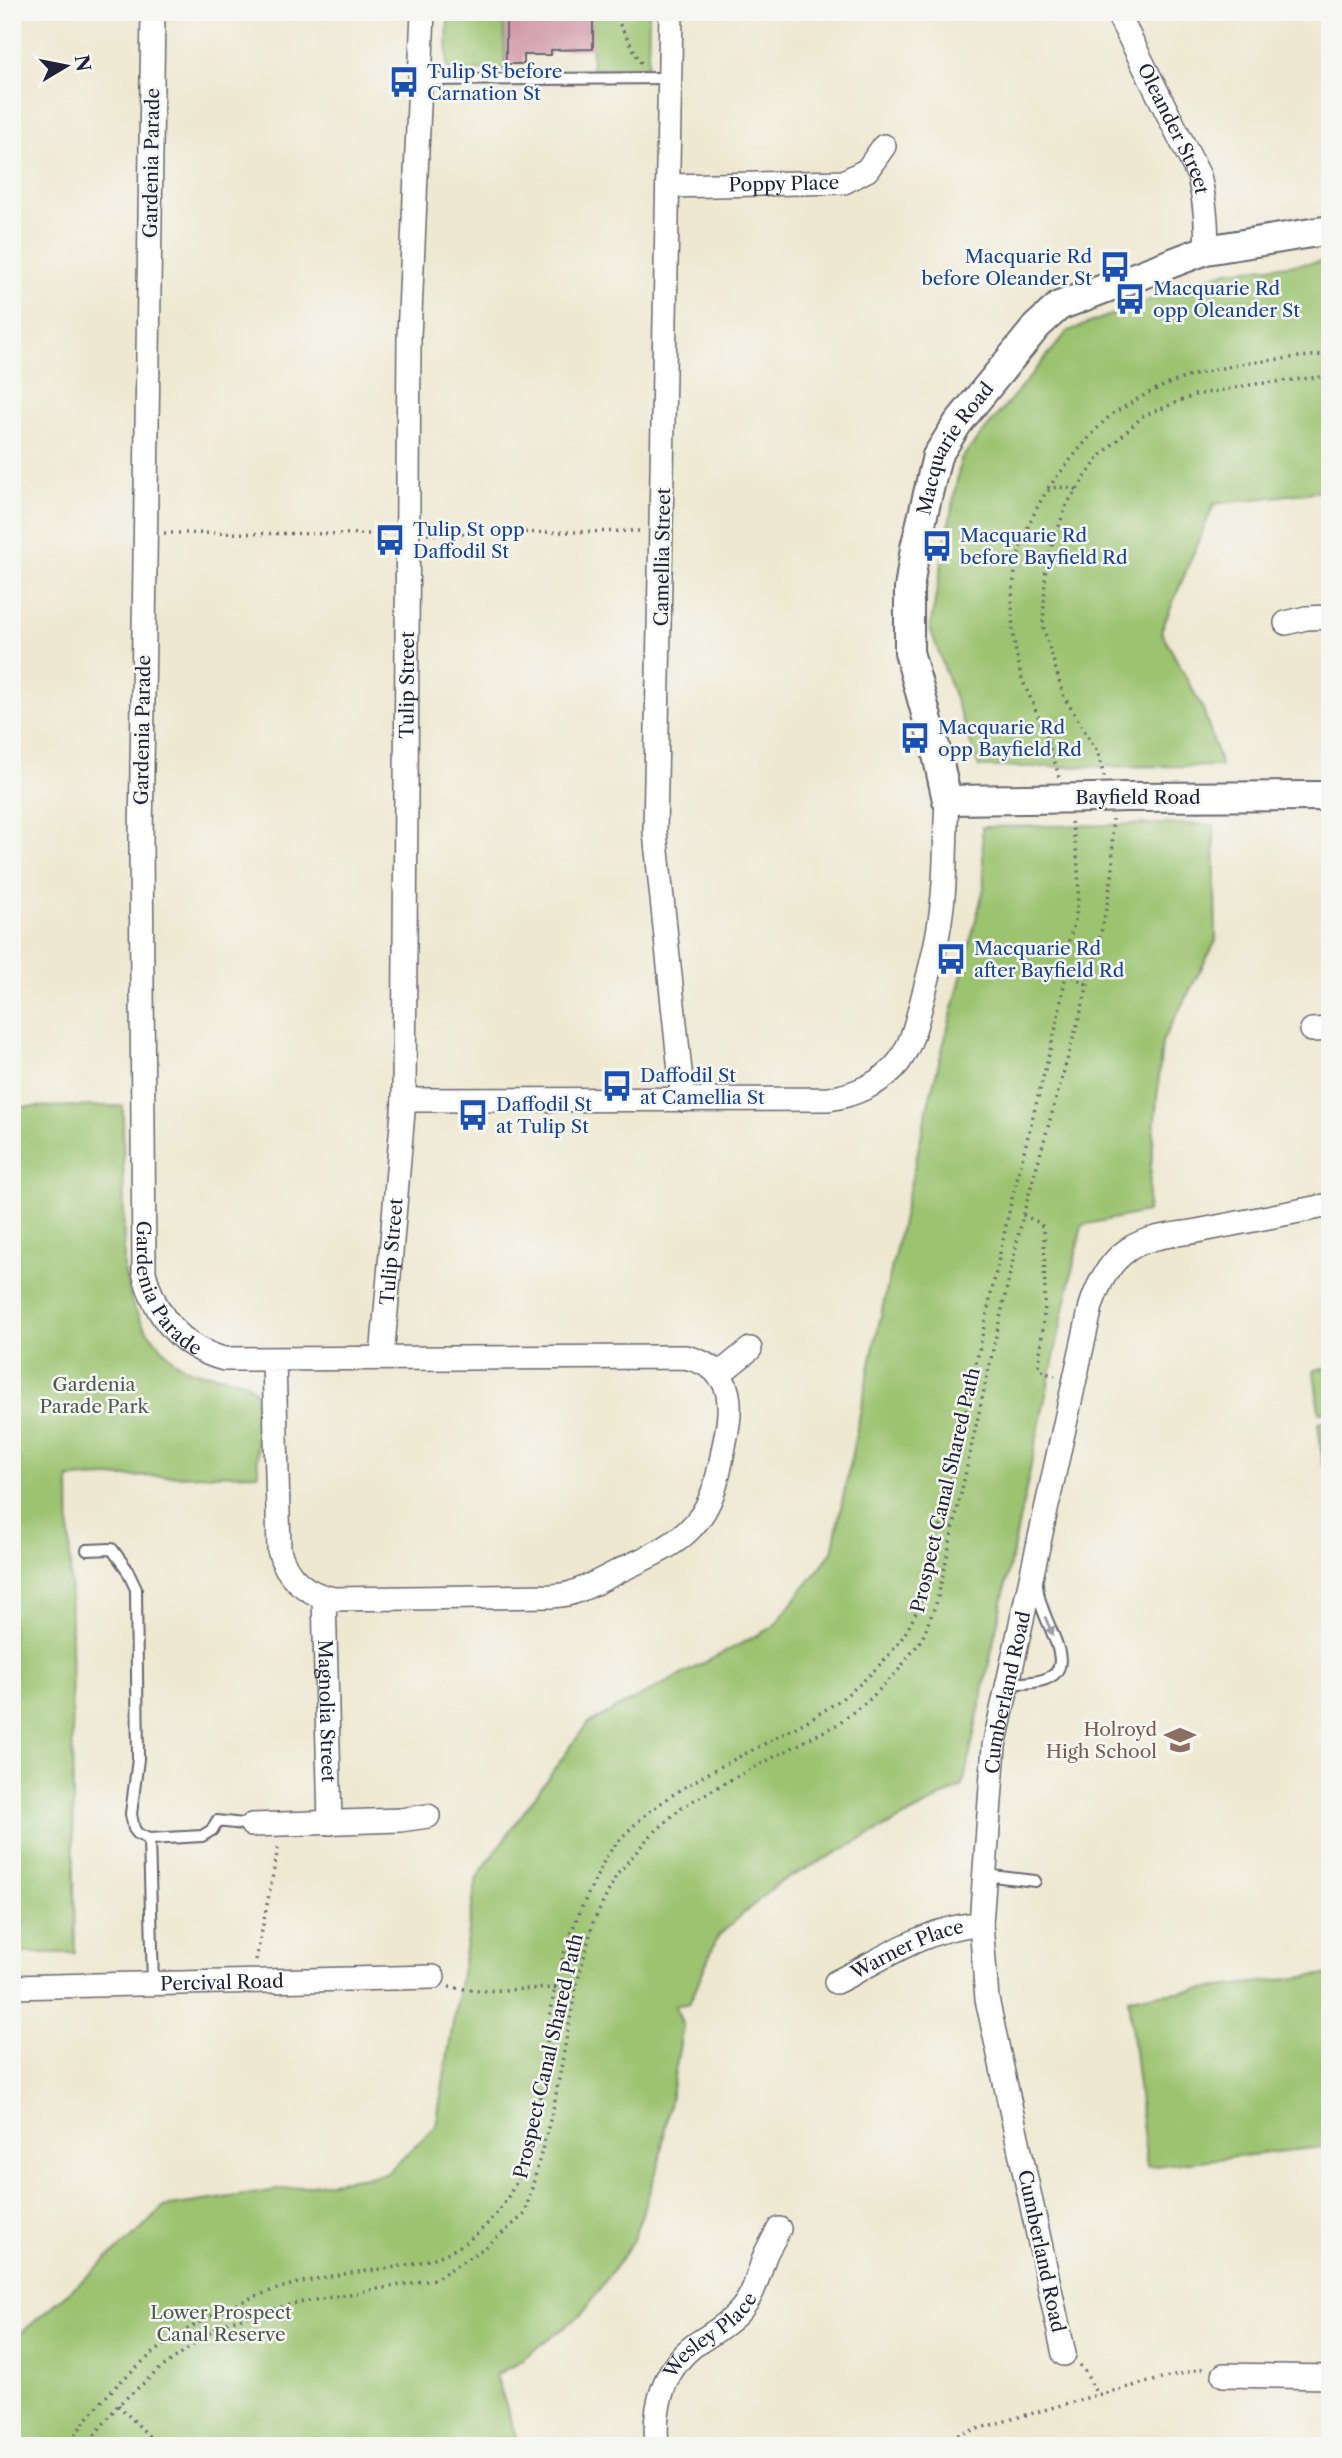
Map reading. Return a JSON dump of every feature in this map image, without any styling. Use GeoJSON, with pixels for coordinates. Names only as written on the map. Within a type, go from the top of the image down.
{"type":"FeatureCollection","features":[{"type":"Feature","properties":{"kind":"street","name":"Gardenia Parade"},"geometry":{"type":"LineString","coordinates":[[153,12],[141,839],[144,1272],[148,1289],[161,1315],[177,1335],[201,1351],[224,1359],[685,1357],[705,1364],[718,1376]]}},
{"type":"Feature","properties":{"kind":"street","name":"Tulip Street"},"geometry":{"type":"LineString","coordinates":[[382,1358],[404,1101],[409,337],[423,12]]}},
{"type":"Feature","properties":{"kind":"street","name":"Camellia Street"},"geometry":{"type":"LineString","coordinates":[[671,12],[660,78],[668,186],[656,832],[684,1100]]}},
{"type":"Feature","properties":{"kind":"street","name":"Oleander Street"},"geometry":{"type":"LineString","coordinates":[[1117,12],[1199,176],[1206,204],[1206,250]]}},
{"type":"Feature","properties":{"kind":"street","name":"Poppy Place"},"geometry":{"type":"LineString","coordinates":[[668,186],[844,182],[867,170],[884,146]]}},
{"type":"Feature","properties":{"kind":"street","name":"Macquarie Road"},"geometry":{"type":"LineString","coordinates":[[684,1100],[841,1097],[870,1085],[889,1071],[902,1057],[913,1037],[938,932],[945,870],[947,800],[909,652],[910,579],[926,496],[937,456],[958,423],[1037,326],[1059,306],[1206,250],[1330,230]]}},
{"type":"Feature","properties":{"kind":"street"},"geometry":{"type":"LineString","coordinates":[[1286,623],[1306,618],[1330,617]]}},
{"type":"Feature","properties":{"kind":"street","name":"Bayfield Road"},"geometry":{"type":"LineString","coordinates":[[947,800],[1330,796]]}},
{"type":"Feature","properties":{"kind":"street"},"geometry":{"type":"LineString","coordinates":[[404,1101],[684,1100]]}},
{"type":"Feature","properties":{"kind":"street","name":"Cumberland Road"},"geometry":{"type":"LineString","coordinates":[[1064,2354],[987,1999],[981,1924],[992,1758],[1091,1306],[1097,1288],[1113,1263],[1129,1249],[1167,1237],[1330,1205]]}},
{"type":"Feature","properties":{"kind":"street"},"geometry":{"type":"LineString","coordinates":[[274,1360],[279,1550],[286,1569],[313,1594],[356,1599],[568,1594],[667,1547],[696,1522],[708,1505],[717,1482],[731,1414],[729,1394],[718,1376],[750,1349]]}},
{"type":"Feature","properties":{"kind":"street","name":"Magnolia Street"},"geometry":{"type":"LineString","coordinates":[[324,1597],[330,1823]]}},
{"type":"Feature","properties":{"kind":"street"},"geometry":{"type":"LineString","coordinates":[[251,1825],[400,1821],[428,1816]]}},
{"type":"Feature","properties":{"kind":"street","name":"Warner Place"},"geometry":{"type":"LineString","coordinates":[[836,1982],[937,1932],[962,1925],[981,1924]]}},
{"type":"Feature","properties":{"kind":"street","name":"Percival Road"},"geometry":{"type":"LineString","coordinates":[[12,1987],[433,1977]]}},
{"type":"Feature","properties":{"kind":"street","name":"Wesley Place"},"geometry":{"type":"LineString","coordinates":[[657,2446],[657,2404],[670,2373],[687,2352],[731,2320],[747,2302],[779,2229]]}},
{"type":"Feature","properties":{"kind":"street"},"geometry":{"type":"LineString","coordinates":[[1224,2375],[1330,2377]]}},
{"type":"Feature","properties":{"kind":"lane"},"geometry":{"type":"LineString","coordinates":[[421,80],[660,78]]}},
{"type":"Feature","properties":{"kind":"lane"},"geometry":{"type":"LineString","coordinates":[[87,1550],[112,1549],[126,1568],[136,1589],[138,1759],[131,1814],[134,1829],[149,1839],[202,1836],[208,1834],[217,1821],[251,1825]]}},
{"type":"Feature","properties":{"kind":"lane"},"geometry":{"type":"LineString","coordinates":[[1008,1683],[1034,1684],[1045,1680],[1059,1666],[1059,1646],[1037,1592],[1036,1560]]}},
{"type":"Feature","properties":{"kind":"lane"},"geometry":{"type":"LineString","coordinates":[[149,1839],[153,1984]]}},
{"type":"Feature","properties":{"kind":"lane"},"geometry":{"type":"LineString","coordinates":[[984,1875],[1035,1881]]}},
{"type":"Feature","properties":{"kind":"path"},"geometry":{"type":"LineString","coordinates":[[613,12],[660,78]]}},
{"type":"Feature","properties":{"kind":"path"},"geometry":{"type":"LineString","coordinates":[[67,2446],[107,2393],[145,2359],[200,2321],[258,2294],[323,2277],[430,2260],[466,2243],[500,2211],[523,2169],[537,2116],[555,1986],[571,1931],[608,1854],[639,1822],[687,1785],[835,1703],[870,1675],[899,1643],[929,1580],[1012,1198],[1056,1027],[1066,974],[1063,965],[1076,916],[1079,883],[1077,848],[1054,758],[1020,673],[1012,618],[1015,565],[1026,530],[1046,490],[1074,454],[1113,414],[1156,387],[1205,370],[1330,354]]}},
{"type":"Feature","properties":{"kind":"path","name":"Prospect Canal Shared Path"},"geometry":{"type":"LineString","coordinates":[[86,2446],[118,2405],[220,2324],[292,2304],[435,2279],[486,2247],[525,2214],[554,2105],[576,1987],[593,1923],[616,1876],[647,1839],[682,1807],[836,1725],[897,1672],[922,1639],[937,1601],[1023,1215],[1088,985],[1113,872],[1109,797],[1098,753],[1064,697],[1043,626],[1046,562],[1067,505],[1077,489],[1099,457],[1143,416],[1195,395],[1255,384],[1330,376]]}},
{"type":"Feature","properties":{"kind":"path"},"geometry":{"type":"LineString","coordinates":[[1046,490],[1057,485],[1077,489]]}},
{"type":"Feature","properties":{"kind":"path"},"geometry":{"type":"LineString","coordinates":[[1066,974],[1088,985]]}},
{"type":"Feature","properties":{"kind":"path"},"geometry":{"type":"LineString","coordinates":[[1023,1215],[1040,1223],[1044,1229],[1045,1305],[1039,1364],[1043,1373],[1075,1383]]}},
{"type":"Feature","properties":{"kind":"path"},"geometry":{"type":"LineString","coordinates":[[252,1981],[282,1825]]}},
{"type":"Feature","properties":{"kind":"path"},"geometry":{"type":"LineString","coordinates":[[433,1977],[451,1988],[480,1991],[576,1987]]}},
{"type":"Feature","properties":{"kind":"path"},"geometry":{"type":"LineString","coordinates":[[1064,2354],[1083,2368],[1097,2395]]}},
{"type":"Feature","properties":{"kind":"path"},"geometry":{"type":"LineString","coordinates":[[917,2446],[1097,2395],[1201,2370],[1224,2375]]}},
{"type":"Feature","properties":{"kind":"path"},"geometry":{"type":"LineString","coordinates":[[118,2405],[150,2437],[154,2446]]}},
{"type":"Feature","properties":{"kind":"green space"},"geometry":{"type":"Polygon","coordinates":[[[448,12],[504,12],[505,70],[450,71],[447,67],[448,12]]]}},
{"type":"Feature","properties":{"kind":"green space"},"geometry":{"type":"Polygon","coordinates":[[[591,12],[649,12],[648,64],[643,69],[592,69],[591,12]]]}},
{"type":"Feature","properties":{"kind":"green space"},"geometry":{"type":"Polygon","coordinates":[[[1330,261],[1330,490],[1214,504],[1161,631],[1203,709],[1221,766],[979,767],[930,628],[961,459],[1068,331],[1227,271],[1330,261]]]}},
{"type":"Feature","properties":{"kind":"green space","name":"Lower Prospect Canal Reserve"},"geometry":{"type":"Polygon","coordinates":[[[1214,825],[1216,941],[1162,1042],[1147,1212],[1082,1225],[963,1786],[777,1884],[718,1936],[689,2004],[675,2005],[683,2026],[659,2164],[632,2243],[581,2315],[513,2366],[496,2375],[519,2446],[12,2446],[12,2341],[143,2228],[163,2207],[386,2174],[436,2126],[477,1877],[587,1724],[773,1627],[832,1552],[872,1355],[930,1097],[984,888],[982,827],[1214,825]]]}},
{"type":"Feature","properties":{"kind":"green space","name":"Gardenia Parade Park"},"geometry":{"type":"Polygon","coordinates":[[[123,1106],[124,1269],[133,1306],[146,1330],[174,1361],[192,1371],[242,1380],[255,1390],[258,1474],[69,1478],[75,1953],[12,1953],[12,1107],[123,1106]]]}},
{"type":"Feature","properties":{"kind":"green space"},"geometry":{"type":"Polygon","coordinates":[[[1330,1368],[1330,1411],[1319,1412],[1314,1370],[1330,1368]]]}},
{"type":"Feature","properties":{"kind":"green space"},"geometry":{"type":"Polygon","coordinates":[[[1330,1421],[1330,1465],[1323,1465],[1318,1423],[1330,1421]]]}},
{"type":"Feature","properties":{"kind":"green space"},"geometry":{"type":"Polygon","coordinates":[[[1330,1974],[1330,2146],[1147,2167],[1128,1998],[1330,1974]]]}},
{"type":"Feature","properties":{"kind":"building"},"geometry":{"type":"Polygon","coordinates":[[[506,12],[593,12],[593,49],[551,50],[551,55],[524,55],[524,64],[506,64],[506,12]]]}},
{"type":"Feature","properties":{"kind":"place","name":"Tulip St before Carnation St"},"geometry":{"type":"Point","coordinates":[404,82]}},
{"type":"Feature","properties":{"kind":"place","name":"Macquarie Rd before Oleander St"},"geometry":{"type":"Point","coordinates":[1115,267]}},
{"type":"Feature","properties":{"kind":"place","name":"Macquarie Rd opp Oleander St"},"geometry":{"type":"Point","coordinates":[1130,299]}},
{"type":"Feature","properties":{"kind":"place","name":"Tulip St opp Daffodil St"},"geometry":{"type":"Point","coordinates":[390,540]}},
{"type":"Feature","properties":{"kind":"place","name":"Macquarie Rd before Bayfield Rd"},"geometry":{"type":"Point","coordinates":[937,546]}},
{"type":"Feature","properties":{"kind":"place","name":"Macquarie Rd opp Bayfield Rd"},"geometry":{"type":"Point","coordinates":[915,738]}},
{"type":"Feature","properties":{"kind":"place","name":"Macquarie Rd after Bayfield Rd"},"geometry":{"type":"Point","coordinates":[951,959]}},
{"type":"Feature","properties":{"kind":"place","name":"Daffodil St at Camellia St"},"geometry":{"type":"Point","coordinates":[617,1086]}},
{"type":"Feature","properties":{"kind":"place","name":"Daffodil St at Tulip St"},"geometry":{"type":"Point","coordinates":[473,1115]}},
{"type":"Feature","properties":{"kind":"place","name":"Holroyd High School"},"geometry":{"type":"Point","coordinates":[1180,1740]}}]}
